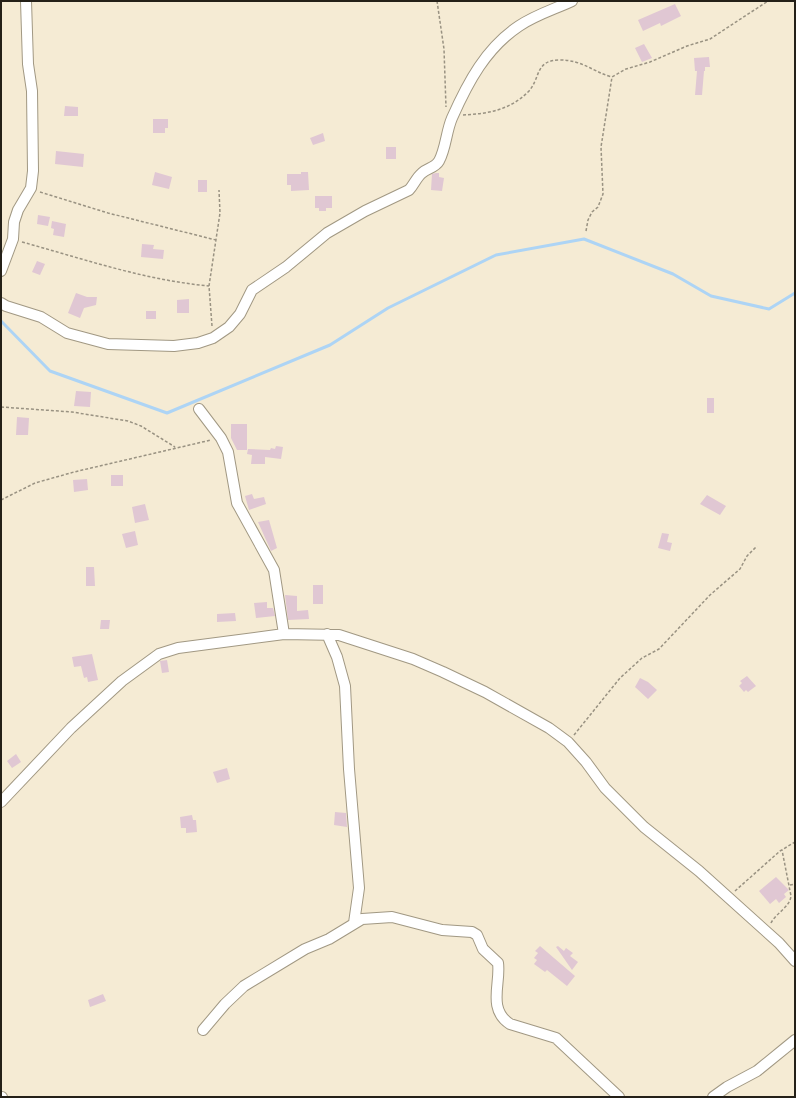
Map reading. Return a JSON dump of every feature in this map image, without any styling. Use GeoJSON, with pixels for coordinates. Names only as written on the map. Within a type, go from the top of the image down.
{"type":"FeatureCollection","features":[{"type":"Feature","properties":{"kind":"street"},"geometry":{"type":"LineString","coordinates":[[1,271],[13,239],[14,222],[18,210],[31,188],[33,171],[32,91],[28,64],[26,1]]}},
{"type":"Feature","properties":{"kind":"street"},"geometry":{"type":"LineString","coordinates":[[1,303],[41,317],[67,333],[108,344],[174,346],[198,343],[213,338],[229,328],[240,314],[248,294],[261,283],[286,267],[343,222],[409,190],[421,174],[435,166],[443,152],[450,112],[476,69],[498,43],[520,25],[572,1]]}},
{"type":"Feature","properties":{"kind":"street"},"geometry":{"type":"LineString","coordinates":[[198,409],[221,438],[228,452],[237,503],[274,570],[284,634]]}},
{"type":"Feature","properties":{"kind":"street"},"geometry":{"type":"LineString","coordinates":[[1,802],[71,728],[122,681],[158,654],[185,646],[284,634],[328,634],[349,638],[413,659],[443,672],[485,692],[549,728],[568,742],[586,762],[605,788],[644,827],[699,870],[795,961]]}},
{"type":"Feature","properties":{"kind":"street"},"geometry":{"type":"LineString","coordinates":[[328,634],[337,657],[345,686],[349,769],[360,888],[354,923]]}},
{"type":"Feature","properties":{"kind":"street"},"geometry":{"type":"LineString","coordinates":[[203,1030],[225,1004],[244,986],[305,949],[329,939],[354,923],[369,918],[392,917],[442,930],[472,932],[475,934],[483,949],[498,962],[495,992],[496,1004],[505,1021],[510,1024],[556,1038],[619,1097]]}},
{"type":"Feature","properties":{"kind":"street"},"geometry":{"type":"LineString","coordinates":[[713,1097],[727,1087],[757,1071],[795,1040]]}},
{"type":"Feature","properties":{"kind":"path"},"geometry":{"type":"LineString","coordinates":[[437,1],[444,49],[450,112],[491,112],[511,105],[530,91],[539,69],[554,61],[573,61],[612,77]]}},
{"type":"Feature","properties":{"kind":"path"},"geometry":{"type":"LineString","coordinates":[[612,77],[626,69],[650,62],[687,46],[710,39],[768,1]]}},
{"type":"Feature","properties":{"kind":"path"},"geometry":{"type":"LineString","coordinates":[[586,231],[588,220],[592,212],[598,207],[603,194],[602,141],[612,77]]}},
{"type":"Feature","properties":{"kind":"path"},"geometry":{"type":"LineString","coordinates":[[31,188],[64,200],[216,240]]}},
{"type":"Feature","properties":{"kind":"path"},"geometry":{"type":"LineString","coordinates":[[213,338],[209,286],[220,213],[218,190]]}},
{"type":"Feature","properties":{"kind":"path"},"geometry":{"type":"LineString","coordinates":[[13,239],[131,273],[176,283],[209,286]]}},
{"type":"Feature","properties":{"kind":"path"},"geometry":{"type":"LineString","coordinates":[[1,406],[72,412],[128,421],[141,426],[175,448]]}},
{"type":"Feature","properties":{"kind":"path"},"geometry":{"type":"LineString","coordinates":[[1,500],[35,483],[81,470],[221,438]]}},
{"type":"Feature","properties":{"kind":"path"},"geometry":{"type":"LineString","coordinates":[[568,742],[592,710],[620,678],[642,658],[659,649],[704,600],[740,569],[747,556],[757,546]]}},
{"type":"Feature","properties":{"kind":"path"},"geometry":{"type":"LineString","coordinates":[[727,897],[782,850],[795,842]]}},
{"type":"Feature","properties":{"kind":"path"},"geometry":{"type":"LineString","coordinates":[[768,934],[776,916],[790,902],[792,896],[782,850]]}},
{"type":"Feature","properties":{"kind":"path"},"geometry":{"type":"LineString","coordinates":[[790,885],[795,884]]}},
{"type":"Feature","properties":{"kind":"building"},"geometry":{"type":"Polygon","coordinates":[[[675,4],[681,16],[661,26],[660,23],[643,31],[638,20],[675,4]]]}},
{"type":"Feature","properties":{"kind":"building"},"geometry":{"type":"Polygon","coordinates":[[[644,44],[652,58],[642,62],[635,48],[644,44]]]}},
{"type":"Feature","properties":{"kind":"building"},"geometry":{"type":"Polygon","coordinates":[[[709,57],[710,67],[705,67],[702,95],[695,95],[697,71],[695,71],[694,58],[709,57]]]}},
{"type":"Feature","properties":{"kind":"building"},"geometry":{"type":"Polygon","coordinates":[[[65,106],[78,107],[78,116],[64,116],[65,106]]]}},
{"type":"Feature","properties":{"kind":"building"},"geometry":{"type":"Polygon","coordinates":[[[153,119],[168,119],[168,128],[165,128],[165,133],[153,133],[153,119]]]}},
{"type":"Feature","properties":{"kind":"building"},"geometry":{"type":"Polygon","coordinates":[[[323,133],[325,141],[313,145],[310,138],[323,133]]]}},
{"type":"Feature","properties":{"kind":"building"},"geometry":{"type":"Polygon","coordinates":[[[386,147],[396,147],[396,159],[386,159],[386,147]]]}},
{"type":"Feature","properties":{"kind":"building"},"geometry":{"type":"Polygon","coordinates":[[[56,151],[84,154],[83,167],[55,164],[56,151]]]}},
{"type":"Feature","properties":{"kind":"building"},"geometry":{"type":"Polygon","coordinates":[[[155,172],[172,177],[169,189],[152,185],[155,172]]]}},
{"type":"Feature","properties":{"kind":"building"},"geometry":{"type":"Polygon","coordinates":[[[301,172],[308,172],[309,190],[291,191],[291,185],[287,185],[287,174],[301,174],[301,172]]]}},
{"type":"Feature","properties":{"kind":"building"},"geometry":{"type":"Polygon","coordinates":[[[439,173],[439,177],[444,178],[442,191],[431,190],[432,174],[439,173]]]}},
{"type":"Feature","properties":{"kind":"building"},"geometry":{"type":"Polygon","coordinates":[[[198,180],[207,180],[207,192],[198,192],[198,180]]]}},
{"type":"Feature","properties":{"kind":"building"},"geometry":{"type":"Polygon","coordinates":[[[315,196],[332,196],[332,208],[326,208],[326,211],[319,211],[319,208],[315,208],[315,196]]]}},
{"type":"Feature","properties":{"kind":"building"},"geometry":{"type":"Polygon","coordinates":[[[38,215],[50,217],[48,226],[37,224],[38,215]]]}},
{"type":"Feature","properties":{"kind":"building"},"geometry":{"type":"Polygon","coordinates":[[[52,221],[66,224],[64,237],[53,235],[54,229],[51,228],[52,221]]]}},
{"type":"Feature","properties":{"kind":"building"},"geometry":{"type":"Polygon","coordinates":[[[142,244],[154,245],[153,249],[164,250],[163,259],[141,257],[142,244]]]}},
{"type":"Feature","properties":{"kind":"building"},"geometry":{"type":"Polygon","coordinates":[[[37,261],[45,264],[40,275],[32,272],[37,261]]]}},
{"type":"Feature","properties":{"kind":"building"},"geometry":{"type":"Polygon","coordinates":[[[76,293],[87,297],[97,297],[96,305],[84,308],[80,318],[68,313],[76,293]]]}},
{"type":"Feature","properties":{"kind":"building"},"geometry":{"type":"Polygon","coordinates":[[[189,299],[189,313],[177,313],[177,300],[189,299]]]}},
{"type":"Feature","properties":{"kind":"building"},"geometry":{"type":"Polygon","coordinates":[[[146,311],[156,311],[156,319],[146,319],[146,311]]]}},
{"type":"Feature","properties":{"kind":"building"},"geometry":{"type":"Polygon","coordinates":[[[76,391],[91,392],[90,407],[74,406],[76,391]]]}},
{"type":"Feature","properties":{"kind":"building"},"geometry":{"type":"Polygon","coordinates":[[[707,398],[714,398],[714,413],[707,413],[707,398]]]}},
{"type":"Feature","properties":{"kind":"building"},"geometry":{"type":"Polygon","coordinates":[[[17,417],[29,418],[28,435],[16,435],[17,417]]]}},
{"type":"Feature","properties":{"kind":"building"},"geometry":{"type":"Polygon","coordinates":[[[231,424],[247,424],[247,450],[237,450],[231,438],[231,424]]]}},
{"type":"Feature","properties":{"kind":"building"},"geometry":{"type":"Polygon","coordinates":[[[276,446],[283,447],[281,459],[265,457],[265,464],[251,464],[252,455],[247,454],[248,449],[270,450],[271,448],[275,449],[276,446]]]}},
{"type":"Feature","properties":{"kind":"building"},"geometry":{"type":"Polygon","coordinates":[[[111,475],[123,475],[123,486],[111,486],[111,475]]]}},
{"type":"Feature","properties":{"kind":"building"},"geometry":{"type":"Polygon","coordinates":[[[87,479],[88,490],[74,492],[73,480],[87,479]]]}},
{"type":"Feature","properties":{"kind":"building"},"geometry":{"type":"Polygon","coordinates":[[[252,494],[254,499],[264,497],[266,504],[249,510],[245,496],[252,494]]]}},
{"type":"Feature","properties":{"kind":"building"},"geometry":{"type":"Polygon","coordinates":[[[707,495],[726,506],[720,515],[700,504],[707,495]]]}},
{"type":"Feature","properties":{"kind":"building"},"geometry":{"type":"Polygon","coordinates":[[[145,504],[149,520],[135,523],[132,507],[145,504]]]}},
{"type":"Feature","properties":{"kind":"building"},"geometry":{"type":"Polygon","coordinates":[[[269,520],[277,548],[271,551],[258,522],[269,520]]]}},
{"type":"Feature","properties":{"kind":"building"},"geometry":{"type":"Polygon","coordinates":[[[135,531],[138,545],[126,548],[122,534],[135,531]]]}},
{"type":"Feature","properties":{"kind":"building"},"geometry":{"type":"Polygon","coordinates":[[[662,533],[669,534],[667,542],[672,543],[670,551],[658,548],[662,533]]]}},
{"type":"Feature","properties":{"kind":"building"},"geometry":{"type":"Polygon","coordinates":[[[86,567],[94,567],[95,586],[86,586],[86,567]]]}},
{"type":"Feature","properties":{"kind":"building"},"geometry":{"type":"Polygon","coordinates":[[[313,585],[323,585],[323,604],[313,604],[313,585]]]}},
{"type":"Feature","properties":{"kind":"building"},"geometry":{"type":"Polygon","coordinates":[[[285,595],[297,596],[297,611],[308,610],[309,619],[288,620],[285,595]]]}},
{"type":"Feature","properties":{"kind":"building"},"geometry":{"type":"Polygon","coordinates":[[[267,602],[267,608],[273,608],[275,616],[256,618],[254,603],[267,602]]]}},
{"type":"Feature","properties":{"kind":"building"},"geometry":{"type":"Polygon","coordinates":[[[235,613],[236,621],[217,622],[217,614],[235,613]]]}},
{"type":"Feature","properties":{"kind":"building"},"geometry":{"type":"Polygon","coordinates":[[[101,620],[110,620],[109,629],[100,629],[101,620]]]}},
{"type":"Feature","properties":{"kind":"building"},"geometry":{"type":"Polygon","coordinates":[[[92,654],[98,680],[88,682],[87,677],[84,678],[81,666],[74,667],[72,657],[92,654]]]}},
{"type":"Feature","properties":{"kind":"building"},"geometry":{"type":"Polygon","coordinates":[[[167,660],[169,672],[162,673],[160,661],[167,660]]]}},
{"type":"Feature","properties":{"kind":"building"},"geometry":{"type":"Polygon","coordinates":[[[747,676],[756,686],[748,692],[746,690],[744,692],[739,686],[742,683],[740,681],[747,676]]]}},
{"type":"Feature","properties":{"kind":"building"},"geometry":{"type":"Polygon","coordinates":[[[640,678],[648,682],[657,690],[648,699],[635,687],[640,678]]]}},
{"type":"Feature","properties":{"kind":"building"},"geometry":{"type":"Polygon","coordinates":[[[16,754],[21,762],[12,768],[7,761],[16,754]]]}},
{"type":"Feature","properties":{"kind":"building"},"geometry":{"type":"Polygon","coordinates":[[[227,768],[230,779],[217,783],[213,772],[227,768]]]}},
{"type":"Feature","properties":{"kind":"building"},"geometry":{"type":"Polygon","coordinates":[[[335,812],[346,813],[347,827],[334,825],[335,812]]]}},
{"type":"Feature","properties":{"kind":"building"},"geometry":{"type":"Polygon","coordinates":[[[192,815],[193,820],[196,820],[197,832],[186,833],[186,828],[181,828],[180,817],[192,815]]]}},
{"type":"Feature","properties":{"kind":"building"},"geometry":{"type":"Polygon","coordinates":[[[776,877],[789,890],[784,894],[786,897],[779,903],[776,899],[770,904],[759,891],[776,877]]]}},
{"type":"Feature","properties":{"kind":"building"},"geometry":{"type":"Polygon","coordinates":[[[540,946],[575,976],[567,986],[547,970],[545,972],[534,964],[537,960],[534,958],[538,953],[535,951],[540,946]]]}},
{"type":"Feature","properties":{"kind":"building"},"geometry":{"type":"Polygon","coordinates":[[[558,946],[564,951],[566,948],[573,953],[570,956],[578,962],[572,970],[556,947],[558,946]]]}},
{"type":"Feature","properties":{"kind":"building"},"geometry":{"type":"Polygon","coordinates":[[[103,994],[106,1001],[90,1007],[88,1000],[103,994]]]}},
{"type":"Feature","properties":{"kind":"waterway"},"geometry":{"type":"LineString","coordinates":[[1,321],[50,371],[167,413],[330,345],[388,308],[496,255],[584,239],[673,274],[711,296],[769,309],[795,293]]}}]}
